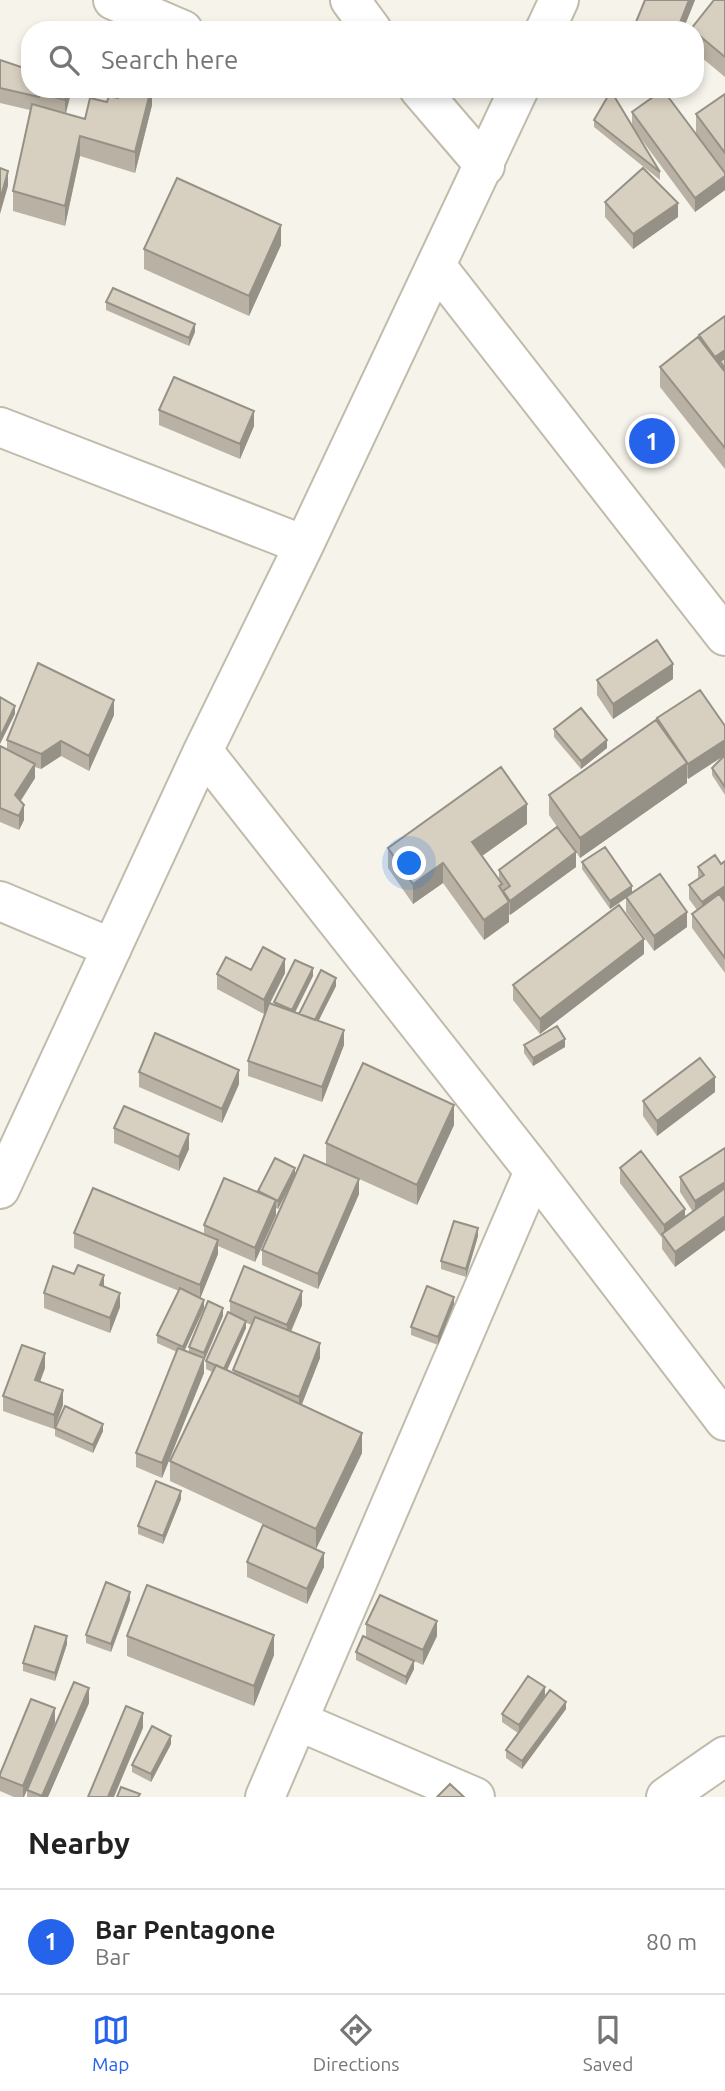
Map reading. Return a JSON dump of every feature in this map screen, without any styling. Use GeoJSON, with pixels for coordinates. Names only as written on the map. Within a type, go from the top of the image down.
{"type":"FeatureCollection","features":[{"type":"Feature","properties":{"kind":"street"},"geometry":{"type":"LineString","coordinates":[[113,0],[162,21]]}},
{"type":"Feature","properties":{"kind":"street"},"geometry":{"type":"LineString","coordinates":[[351,0],[366,21]]}},
{"type":"Feature","properties":{"kind":"street"},"geometry":{"type":"LineString","coordinates":[[549,21],[559,0]]}},
{"type":"Feature","properties":{"kind":"street"},"geometry":{"type":"LineString","coordinates":[[427,98],[485,166]]}},
{"type":"Feature","properties":{"kind":"street"},"geometry":{"type":"LineString","coordinates":[[0,1189],[203,751],[437,267],[515,98]]}},
{"type":"Feature","properties":{"kind":"street"},"geometry":{"type":"LineString","coordinates":[[437,267],[725,636]]}},
{"type":"Feature","properties":{"kind":"street"},"geometry":{"type":"LineString","coordinates":[[0,427],[304,545]]}},
{"type":"Feature","properties":{"kind":"street"},"geometry":{"type":"LineString","coordinates":[[203,751],[534,1171],[725,1421]]}},
{"type":"Feature","properties":{"kind":"street"},"geometry":{"type":"LineString","coordinates":[[0,901],[111,948]]}},
{"type":"Feature","properties":{"kind":"street"},"geometry":{"type":"LineString","coordinates":[[265,1797],[534,1171]]}},
{"type":"Feature","properties":{"kind":"street"},"geometry":{"type":"LineString","coordinates":[[298,1721],[475,1797]]}},
{"type":"Feature","properties":{"kind":"street"},"geometry":{"type":"LineString","coordinates":[[666,1797],[725,1756]]}},
{"type":"Feature","properties":{"kind":"building"},"geometry":{"type":"Polygon","coordinates":[[[645,0],[689,0],[681,21],[636,21],[645,0]]]}},
{"type":"Feature","properties":{"kind":"building"},"geometry":{"type":"Polygon","coordinates":[[[714,0],[725,0],[725,57],[704,40],[704,21],[697,21],[714,0]]]}},
{"type":"Feature","properties":{"kind":"building"},"geometry":{"type":"Polygon","coordinates":[[[0,60],[21,67],[21,93],[0,88],[0,60]]]}},
{"type":"Feature","properties":{"kind":"building"},"geometry":{"type":"Polygon","coordinates":[[[725,94],[725,153],[696,114],[725,94]]]}},
{"type":"Feature","properties":{"kind":"building"},"geometry":{"type":"Polygon","coordinates":[[[90,98],[107,102],[108,98],[149,98],[135,152],[80,136],[65,206],[13,191],[32,104],[85,119],[90,98]]]}},
{"type":"Feature","properties":{"kind":"building"},"geometry":{"type":"Polygon","coordinates":[[[607,98],[615,98],[660,172],[594,120],[607,98]]]}},
{"type":"Feature","properties":{"kind":"building"},"geometry":{"type":"Polygon","coordinates":[[[652,98],[669,98],[725,176],[695,198],[632,112],[652,98]]]}},
{"type":"Feature","properties":{"kind":"building"},"geometry":{"type":"Polygon","coordinates":[[[0,168],[8,171],[0,200],[0,168]]]}},
{"type":"Feature","properties":{"kind":"building"},"geometry":{"type":"Polygon","coordinates":[[[643,168],[678,203],[633,234],[605,202],[643,168]]]}},
{"type":"Feature","properties":{"kind":"building"},"geometry":{"type":"Polygon","coordinates":[[[177,178],[281,225],[249,296],[144,249],[177,178]]]}},
{"type":"Feature","properties":{"kind":"building"},"geometry":{"type":"Polygon","coordinates":[[[113,288],[195,324],[189,338],[106,302],[113,288]]]}},
{"type":"Feature","properties":{"kind":"building"},"geometry":{"type":"Polygon","coordinates":[[[725,316],[725,350],[715,357],[699,335],[725,316]]]}},
{"type":"Feature","properties":{"kind":"building"},"geometry":{"type":"Polygon","coordinates":[[[698,337],[725,372],[725,448],[660,367],[698,337]]]}},
{"type":"Feature","properties":{"kind":"building"},"geometry":{"type":"Polygon","coordinates":[[[174,377],[254,411],[240,444],[159,410],[174,377]]]}},
{"type":"Feature","properties":{"kind":"building"},"geometry":{"type":"Polygon","coordinates":[[[657,640],[673,664],[613,704],[597,680],[657,640]]]}},
{"type":"Feature","properties":{"kind":"building"},"geometry":{"type":"Polygon","coordinates":[[[38,663],[114,700],[89,756],[61,741],[41,754],[7,740],[38,663]]]}},
{"type":"Feature","properties":{"kind":"building"},"geometry":{"type":"Polygon","coordinates":[[[700,690],[725,726],[725,740],[688,764],[657,718],[700,690]]]}},
{"type":"Feature","properties":{"kind":"building"},"geometry":{"type":"Polygon","coordinates":[[[0,697],[15,706],[0,737],[0,697]]]}},
{"type":"Feature","properties":{"kind":"building"},"geometry":{"type":"Polygon","coordinates":[[[581,708],[607,740],[581,761],[554,729],[581,708]]]}},
{"type":"Feature","properties":{"kind":"building"},"geometry":{"type":"Polygon","coordinates":[[[656,720],[687,763],[580,838],[549,795],[656,720]]]}},
{"type":"Feature","properties":{"kind":"building"},"geometry":{"type":"Polygon","coordinates":[[[0,746],[35,764],[15,795],[24,805],[19,816],[0,808],[0,746]]]}},
{"type":"Feature","properties":{"kind":"building"},"geometry":{"type":"Polygon","coordinates":[[[725,755],[725,787],[712,768],[725,755]]]}},
{"type":"Feature","properties":{"kind":"building"},"geometry":{"type":"Polygon","coordinates":[[[501,767],[527,804],[472,842],[502,884],[499,886],[509,902],[484,920],[443,863],[413,884],[388,848],[501,767]]]}},
{"type":"Feature","properties":{"kind":"building"},"geometry":{"type":"Polygon","coordinates":[[[557,827],[576,852],[510,901],[503,891],[510,886],[499,870],[557,827]]]}},
{"type":"Feature","properties":{"kind":"building"},"geometry":{"type":"Polygon","coordinates":[[[605,847],[632,886],[610,901],[582,862],[605,847]]]}},
{"type":"Feature","properties":{"kind":"building"},"geometry":{"type":"Polygon","coordinates":[[[715,855],[721,864],[725,861],[725,886],[702,902],[689,885],[704,875],[698,867],[715,855]]]}},
{"type":"Feature","properties":{"kind":"building"},"geometry":{"type":"Polygon","coordinates":[[[660,874],[687,912],[654,936],[626,897],[660,874]]]}},
{"type":"Feature","properties":{"kind":"building"},"geometry":{"type":"Polygon","coordinates":[[[719,894],[725,902],[725,958],[692,914],[719,894]]]}},
{"type":"Feature","properties":{"kind":"building"},"geometry":{"type":"Polygon","coordinates":[[[619,905],[644,939],[540,1019],[513,985],[619,905]]]}},
{"type":"Feature","properties":{"kind":"building"},"geometry":{"type":"Polygon","coordinates":[[[263,947],[285,959],[264,1000],[217,974],[226,957],[251,970],[263,947]]]}},
{"type":"Feature","properties":{"kind":"building"},"geometry":{"type":"Polygon","coordinates":[[[295,960],[313,968],[292,1010],[274,1002],[295,960]]]}},
{"type":"Feature","properties":{"kind":"building"},"geometry":{"type":"Polygon","coordinates":[[[321,970],[336,978],[315,1020],[299,1014],[321,970]]]}},
{"type":"Feature","properties":{"kind":"building"},"geometry":{"type":"Polygon","coordinates":[[[269,1003],[344,1030],[322,1087],[248,1061],[269,1003]]]}},
{"type":"Feature","properties":{"kind":"building"},"geometry":{"type":"Polygon","coordinates":[[[557,1026],[565,1039],[533,1058],[524,1045],[557,1026]]]}},
{"type":"Feature","properties":{"kind":"building"},"geometry":{"type":"Polygon","coordinates":[[[155,1033],[239,1070],[222,1109],[139,1072],[155,1033]]]}},
{"type":"Feature","properties":{"kind":"building"},"geometry":{"type":"Polygon","coordinates":[[[700,1058],[715,1077],[657,1121],[643,1101],[700,1058]]]}},
{"type":"Feature","properties":{"kind":"building"},"geometry":{"type":"Polygon","coordinates":[[[363,1063],[454,1105],[417,1185],[326,1143],[363,1063]]]}},
{"type":"Feature","properties":{"kind":"building"},"geometry":{"type":"Polygon","coordinates":[[[124,1106],[189,1134],[179,1157],[114,1128],[124,1106]]]}},
{"type":"Feature","properties":{"kind":"building"},"geometry":{"type":"Polygon","coordinates":[[[725,1148],[725,1182],[695,1201],[680,1177],[725,1148]]]}},
{"type":"Feature","properties":{"kind":"building"},"geometry":{"type":"Polygon","coordinates":[[[641,1151],[685,1209],[664,1225],[620,1168],[641,1151]]]}},
{"type":"Feature","properties":{"kind":"building"},"geometry":{"type":"Polygon","coordinates":[[[304,1155],[359,1179],[318,1274],[262,1250],[304,1155]]]}},
{"type":"Feature","properties":{"kind":"building"},"geometry":{"type":"Polygon","coordinates":[[[275,1158],[295,1168],[278,1201],[258,1191],[275,1158]]]}},
{"type":"Feature","properties":{"kind":"building"},"geometry":{"type":"Polygon","coordinates":[[[224,1178],[276,1200],[255,1248],[204,1225],[224,1178]]]}},
{"type":"Feature","properties":{"kind":"building"},"geometry":{"type":"Polygon","coordinates":[[[93,1188],[218,1240],[200,1285],[74,1233],[93,1188]]]}},
{"type":"Feature","properties":{"kind":"building"},"geometry":{"type":"Polygon","coordinates":[[[725,1188],[725,1216],[675,1252],[662,1234],[725,1188]]]}},
{"type":"Feature","properties":{"kind":"building"},"geometry":{"type":"Polygon","coordinates":[[[454,1221],[478,1228],[466,1269],[441,1261],[454,1221]]]}},
{"type":"Feature","properties":{"kind":"building"},"geometry":{"type":"Polygon","coordinates":[[[78,1265],[104,1275],[100,1285],[120,1293],[110,1318],[44,1293],[53,1266],[74,1274],[78,1265]]]}},
{"type":"Feature","properties":{"kind":"building"},"geometry":{"type":"Polygon","coordinates":[[[244,1266],[302,1291],[287,1325],[230,1301],[244,1266]]]}},
{"type":"Feature","properties":{"kind":"building"},"geometry":{"type":"Polygon","coordinates":[[[427,1286],[454,1297],[438,1337],[411,1327],[427,1286]]]}},
{"type":"Feature","properties":{"kind":"building"},"geometry":{"type":"Polygon","coordinates":[[[180,1288],[204,1300],[183,1347],[157,1335],[180,1288]]]}},
{"type":"Feature","properties":{"kind":"building"},"geometry":{"type":"Polygon","coordinates":[[[208,1301],[223,1308],[204,1353],[189,1347],[208,1301]]]}},
{"type":"Feature","properties":{"kind":"building"},"geometry":{"type":"Polygon","coordinates":[[[228,1312],[246,1321],[224,1369],[206,1361],[228,1312]]]}},
{"type":"Feature","properties":{"kind":"building"},"geometry":{"type":"Polygon","coordinates":[[[255,1317],[320,1343],[299,1397],[233,1370],[255,1317]]]}},
{"type":"Feature","properties":{"kind":"building"},"geometry":{"type":"Polygon","coordinates":[[[22,1345],[45,1353],[35,1380],[63,1390],[54,1415],[3,1396],[22,1345]]]}},
{"type":"Feature","properties":{"kind":"building"},"geometry":{"type":"Polygon","coordinates":[[[178,1348],[204,1358],[162,1463],[136,1453],[178,1348]]]}},
{"type":"Feature","properties":{"kind":"building"},"geometry":{"type":"Polygon","coordinates":[[[216,1365],[362,1433],[316,1529],[170,1461],[216,1365]]]}},
{"type":"Feature","properties":{"kind":"building"},"geometry":{"type":"Polygon","coordinates":[[[65,1406],[103,1424],[93,1445],[55,1428],[65,1406]]]}},
{"type":"Feature","properties":{"kind":"building"},"geometry":{"type":"Polygon","coordinates":[[[156,1481],[181,1491],[163,1536],[138,1526],[156,1481]]]}},
{"type":"Feature","properties":{"kind":"building"},"geometry":{"type":"Polygon","coordinates":[[[263,1525],[324,1553],[307,1589],[247,1562],[263,1525]]]}},
{"type":"Feature","properties":{"kind":"building"},"geometry":{"type":"Polygon","coordinates":[[[106,1582],[130,1592],[111,1644],[86,1635],[106,1582]]]}},
{"type":"Feature","properties":{"kind":"building"},"geometry":{"type":"Polygon","coordinates":[[[147,1585],[274,1635],[254,1686],[127,1636],[147,1585]]]}},
{"type":"Feature","properties":{"kind":"building"},"geometry":{"type":"Polygon","coordinates":[[[380,1595],[437,1621],[423,1650],[366,1624],[380,1595]]]}},
{"type":"Feature","properties":{"kind":"building"},"geometry":{"type":"Polygon","coordinates":[[[35,1626],[67,1636],[55,1673],[23,1663],[35,1626]]]}},
{"type":"Feature","properties":{"kind":"building"},"geometry":{"type":"Polygon","coordinates":[[[363,1636],[414,1661],[406,1677],[356,1652],[363,1636]]]}},
{"type":"Feature","properties":{"kind":"building"},"geometry":{"type":"Polygon","coordinates":[[[528,1676],[545,1687],[519,1725],[502,1714],[528,1676]]]}},
{"type":"Feature","properties":{"kind":"building"},"geometry":{"type":"Polygon","coordinates":[[[74,1682],[89,1688],[42,1796],[27,1790],[74,1682]]]}},
{"type":"Feature","properties":{"kind":"building"},"geometry":{"type":"Polygon","coordinates":[[[550,1690],[566,1702],[522,1761],[506,1750],[550,1690]]]}},
{"type":"Feature","properties":{"kind":"building"},"geometry":{"type":"Polygon","coordinates":[[[31,1699],[55,1708],[23,1786],[0,1777],[0,1774],[31,1699]]]}},
{"type":"Feature","properties":{"kind":"building"},"geometry":{"type":"Polygon","coordinates":[[[126,1706],[143,1713],[108,1797],[88,1797],[126,1706]]]}},
{"type":"Feature","properties":{"kind":"building"},"geometry":{"type":"Polygon","coordinates":[[[152,1726],[171,1736],[151,1774],[132,1765],[152,1726]]]}},
{"type":"Feature","properties":{"kind":"building"},"geometry":{"type":"Polygon","coordinates":[[[450,1784],[464,1797],[437,1797],[450,1784]]]}},
{"type":"Feature","properties":{"kind":"building"},"geometry":{"type":"Polygon","coordinates":[[[121,1787],[140,1794],[138,1797],[117,1797],[121,1787]]]}},
{"type":"Feature","properties":{"kind":"place","name":"Bar Pentagone"},"geometry":{"type":"Point","coordinates":[652,441]}}]}
